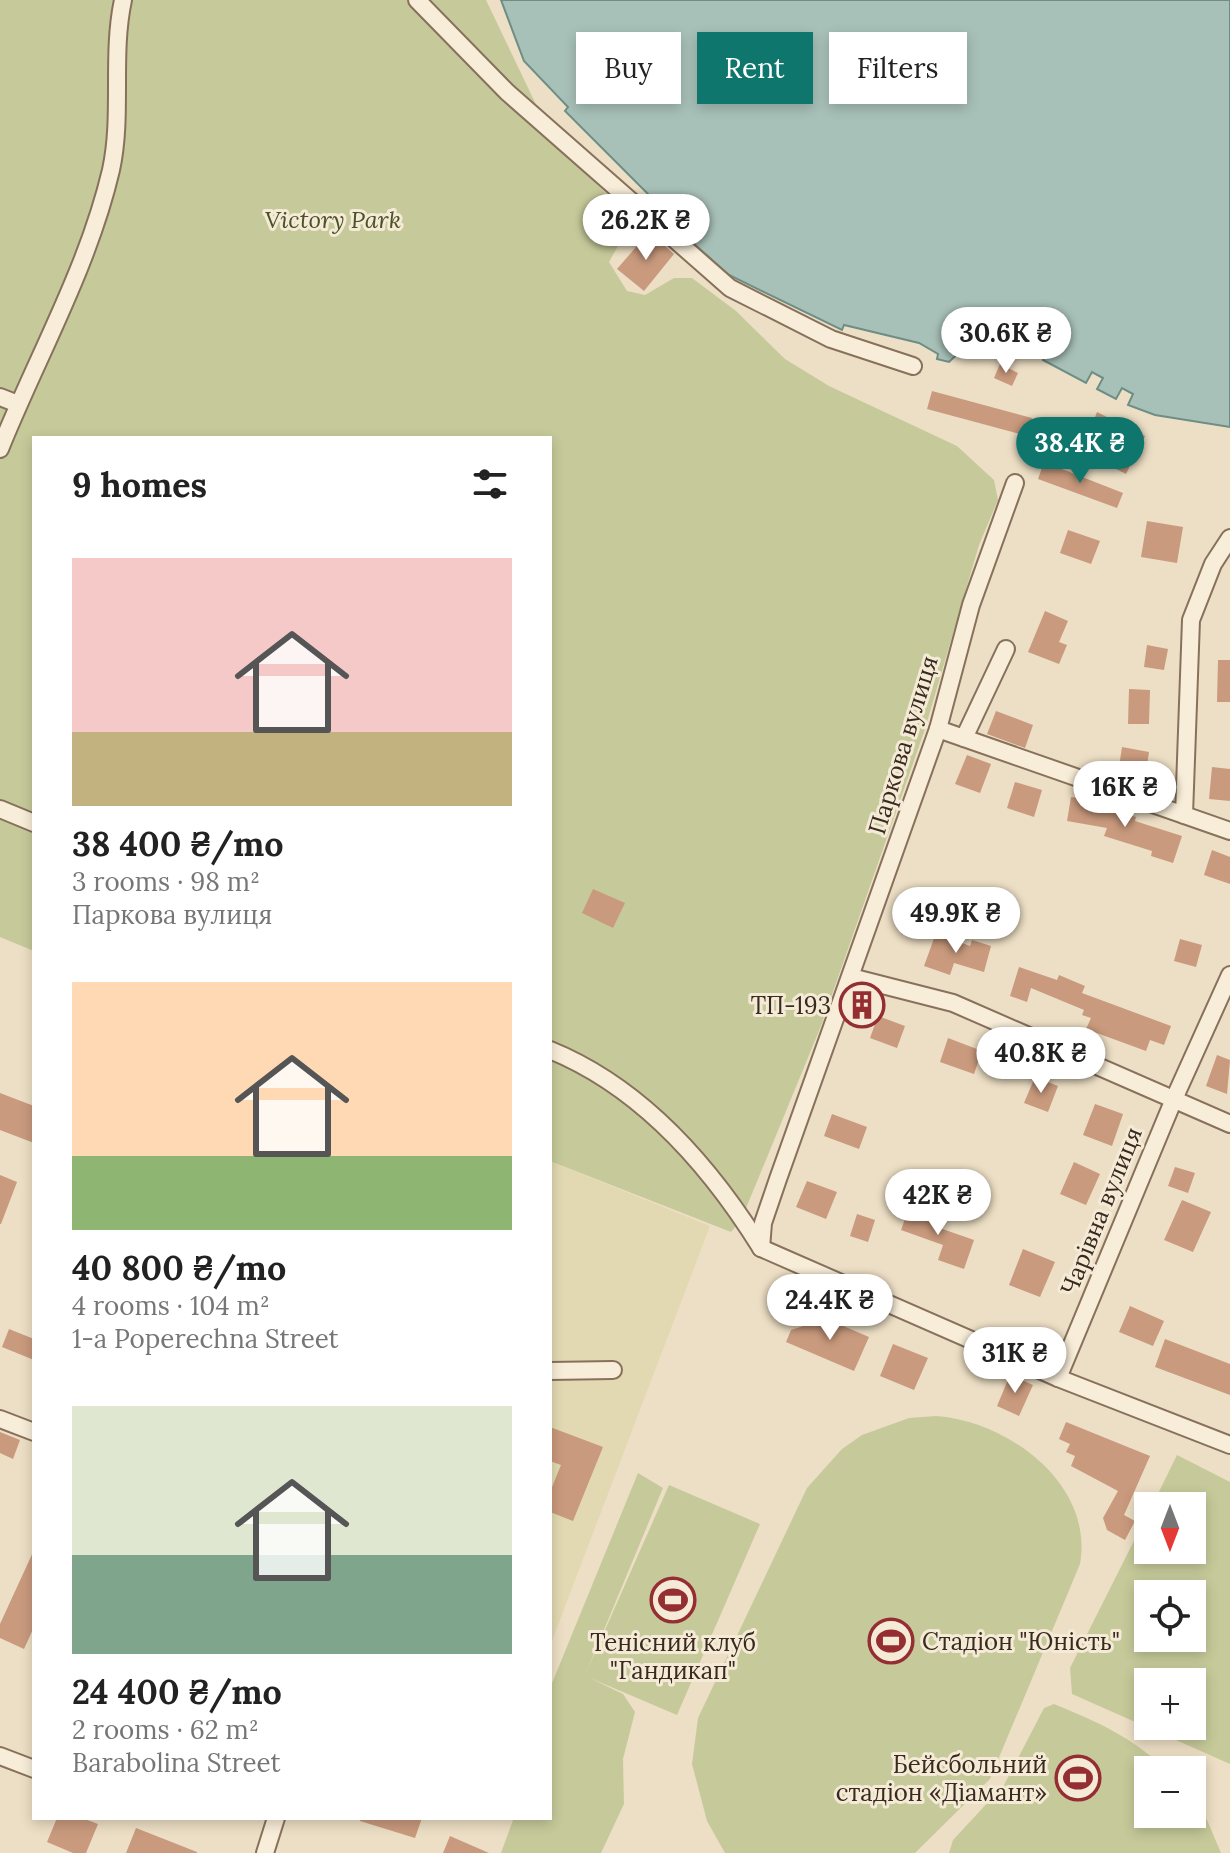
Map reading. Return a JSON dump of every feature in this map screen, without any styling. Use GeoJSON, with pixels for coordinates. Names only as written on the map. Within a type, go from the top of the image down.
{"type":"FeatureCollection","features":[{"type":"Feature","properties":{"kind":"street"},"geometry":{"type":"LineString","coordinates":[[0,449],[71,287],[111,168],[116,128],[119,19],[123,0]]}},
{"type":"Feature","properties":{"kind":"street"},"geometry":{"type":"LineString","coordinates":[[417,0],[507,92],[730,288],[831,339],[913,366]]}},
{"type":"Feature","properties":{"kind":"street"},"geometry":{"type":"LineString","coordinates":[[0,397],[18,404]]}},
{"type":"Feature","properties":{"kind":"street","name":"Паркова вулиця"},"geometry":{"type":"LineString","coordinates":[[761,1248],[763,1223],[938,729],[971,605],[1015,483]]}},
{"type":"Feature","properties":{"kind":"street"},"geometry":{"type":"LineString","coordinates":[[1184,815],[1191,620],[1213,564],[1230,538]]}},
{"type":"Feature","properties":{"kind":"street"},"geometry":{"type":"LineString","coordinates":[[1213,564],[1230,567]]}},
{"type":"Feature","properties":{"kind":"street"},"geometry":{"type":"LineString","coordinates":[[964,738],[1006,649]]}},
{"type":"Feature","properties":{"kind":"street"},"geometry":{"type":"LineString","coordinates":[[938,729],[1230,831]]}},
{"type":"Feature","properties":{"kind":"street"},"geometry":{"type":"LineString","coordinates":[[0,809],[32,822]]}},
{"type":"Feature","properties":{"kind":"street","name":"Чарівна вулиця"},"geometry":{"type":"LineString","coordinates":[[1058,1378],[1174,1099],[1230,975]]}},
{"type":"Feature","properties":{"kind":"street"},"geometry":{"type":"LineString","coordinates":[[851,977],[953,1003],[1230,1124]]}},
{"type":"Feature","properties":{"kind":"street"},"geometry":{"type":"LineString","coordinates":[[552,1051],[575,1060],[668,1127],[733,1202],[761,1248],[1058,1378],[1230,1445]]}},
{"type":"Feature","properties":{"kind":"street"},"geometry":{"type":"LineString","coordinates":[[552,1371],[613,1370]]}},
{"type":"Feature","properties":{"kind":"street"},"geometry":{"type":"LineString","coordinates":[[0,1419],[32,1431]]}},
{"type":"Feature","properties":{"kind":"street"},"geometry":{"type":"LineString","coordinates":[[0,1756],[32,1768]]}},
{"type":"Feature","properties":{"kind":"street"},"geometry":{"type":"LineString","coordinates":[[265,1853],[275,1820]]}},
{"type":"Feature","properties":{"kind":"shaded area"},"geometry":{"type":"Polygon","coordinates":[[[552,1162],[710,1226],[552,1641],[552,1162]]]}},
{"type":"Feature","properties":{"kind":"green space","name":"Victory Park"},"geometry":{"type":"Polygon","coordinates":[[[0,0],[486,0],[554,142],[629,216],[628,228],[609,262],[627,291],[645,295],[674,278],[692,278],[736,311],[785,359],[829,386],[957,446],[994,480],[998,500],[979,545],[924,732],[821,1026],[742,1218],[731,1232],[552,1162],[552,436],[32,436],[32,950],[0,937],[0,0]]]}},
{"type":"Feature","properties":{"kind":"green space","name":"Стадіон \"Юність\""},"geometry":{"type":"Polygon","coordinates":[[[936,1416],[991,1430],[1017,1444],[1040,1462],[1060,1483],[1074,1508],[1081,1535],[1080,1564],[990,1779],[915,1853],[725,1853],[707,1821],[692,1764],[698,1718],[807,1488],[842,1449],[862,1435],[909,1418],[936,1416]]]}},
{"type":"Feature","properties":{"kind":"green space"},"geometry":{"type":"Polygon","coordinates":[[[1177,1455],[1230,1482],[1230,1764],[1176,1740],[1206,1740],[1206,1668],[1134,1668],[1134,1721],[1072,1694],[1070,1668],[1134,1541],[1134,1564],[1206,1564],[1206,1492],[1159,1492],[1177,1455]]]}},
{"type":"Feature","properties":{"kind":"green space"},"geometry":{"type":"Polygon","coordinates":[[[638,1473],[663,1488],[586,1673],[669,1485],[760,1524],[677,1715],[590,1678],[623,1694],[635,1712],[623,1759],[624,1804],[601,1853],[501,1853],[513,1820],[552,1820],[552,1683],[638,1473]]]}},
{"type":"Feature","properties":{"kind":"green space","name":"Бейсбольний стадіон «Діамант»"},"geometry":{"type":"Polygon","coordinates":[[[1054,1704],[1086,1718],[1114,1731],[1150,1756],[1134,1756],[1134,1828],[1206,1828],[1206,1818],[1221,1853],[949,1853],[953,1840],[1004,1785],[1044,1708],[1054,1704]]]}},
{"type":"Feature","properties":{"kind":"water"},"geometry":{"type":"Polygon","coordinates":[[[501,0],[1230,0],[1230,427],[1155,415],[1128,405],[1133,394],[1122,388],[1116,399],[1097,389],[1103,378],[1092,372],[1086,383],[1043,360],[1048,349],[1038,344],[1031,354],[1016,346],[1021,335],[1011,329],[1005,340],[984,329],[949,362],[937,359],[938,354],[919,343],[844,325],[842,330],[729,275],[656,210],[660,206],[565,111],[568,107],[524,61],[501,0]]]}},
{"type":"Feature","properties":{"kind":"building"},"geometry":{"type":"Polygon","coordinates":[[[649,232],[674,254],[644,291],[617,269],[649,232]]]}},
{"type":"Feature","properties":{"kind":"building"},"geometry":{"type":"Polygon","coordinates":[[[1000,364],[1018,373],[1012,386],[994,378],[1000,364]]]}},
{"type":"Feature","properties":{"kind":"building"},"geometry":{"type":"Polygon","coordinates":[[[932,391],[1032,418],[1027,436],[927,409],[932,391]]]}},
{"type":"Feature","properties":{"kind":"building"},"geometry":{"type":"Polygon","coordinates":[[[1097,412],[1145,436],[1126,474],[1060,441],[1067,427],[1089,433],[1097,412]]]}},
{"type":"Feature","properties":{"kind":"building"},"geometry":{"type":"Polygon","coordinates":[[[1044,462],[1123,493],[1117,508],[1038,479],[1044,462]]]}},
{"type":"Feature","properties":{"kind":"building"},"geometry":{"type":"Polygon","coordinates":[[[1147,521],[1183,527],[1177,563],[1141,557],[1147,521]]]}},
{"type":"Feature","properties":{"kind":"building"},"geometry":{"type":"Polygon","coordinates":[[[1068,530],[1100,541],[1091,564],[1060,553],[1068,530]]]}},
{"type":"Feature","properties":{"kind":"building"},"geometry":{"type":"Polygon","coordinates":[[[1045,611],[1068,621],[1059,642],[1067,645],[1059,664],[1028,652],[1045,611]]]}},
{"type":"Feature","properties":{"kind":"building"},"geometry":{"type":"Polygon","coordinates":[[[1147,645],[1168,649],[1164,670],[1144,667],[1147,645]]]}},
{"type":"Feature","properties":{"kind":"building"},"geometry":{"type":"Polygon","coordinates":[[[1218,660],[1230,660],[1230,702],[1217,702],[1218,660]]]}},
{"type":"Feature","properties":{"kind":"building"},"geometry":{"type":"Polygon","coordinates":[[[1129,689],[1150,690],[1149,724],[1128,724],[1129,689]]]}},
{"type":"Feature","properties":{"kind":"building"},"geometry":{"type":"Polygon","coordinates":[[[996,711],[1033,725],[1025,748],[987,734],[996,711]]]}},
{"type":"Feature","properties":{"kind":"building"},"geometry":{"type":"Polygon","coordinates":[[[1122,747],[1149,752],[1144,785],[1117,780],[1122,747]]]}},
{"type":"Feature","properties":{"kind":"building"},"geometry":{"type":"Polygon","coordinates":[[[967,755],[991,764],[980,793],[955,784],[967,755]]]}},
{"type":"Feature","properties":{"kind":"building"},"geometry":{"type":"Polygon","coordinates":[[[1212,767],[1230,769],[1230,801],[1209,799],[1212,767]]]}},
{"type":"Feature","properties":{"kind":"building"},"geometry":{"type":"Polygon","coordinates":[[[1015,782],[1042,790],[1034,817],[1007,808],[1015,782]]]}},
{"type":"Feature","properties":{"kind":"building"},"geometry":{"type":"Polygon","coordinates":[[[1071,797],[1092,800],[1092,804],[1136,817],[1135,821],[1182,836],[1173,863],[1151,856],[1152,851],[1104,836],[1107,828],[1067,821],[1071,797]]]}},
{"type":"Feature","properties":{"kind":"building"},"geometry":{"type":"Polygon","coordinates":[[[1212,850],[1230,857],[1230,884],[1204,875],[1212,850]]]}},
{"type":"Feature","properties":{"kind":"building"},"geometry":{"type":"Polygon","coordinates":[[[593,889],[625,903],[613,928],[582,913],[593,889]]]}},
{"type":"Feature","properties":{"kind":"building"},"geometry":{"type":"Polygon","coordinates":[[[936,933],[970,946],[972,940],[991,946],[984,972],[954,963],[950,975],[924,966],[936,933]]]}},
{"type":"Feature","properties":{"kind":"building"},"geometry":{"type":"Polygon","coordinates":[[[1180,939],[1202,945],[1196,967],[1174,961],[1180,939]]]}},
{"type":"Feature","properties":{"kind":"building"},"geometry":{"type":"Polygon","coordinates":[[[1019,967],[1057,980],[1059,975],[1085,986],[1082,993],[1171,1026],[1164,1045],[1150,1040],[1146,1051],[1086,1029],[1091,1018],[1082,1015],[1084,1010],[1031,988],[1027,1002],[1010,996],[1019,967]]]}},
{"type":"Feature","properties":{"kind":"building"},"geometry":{"type":"Polygon","coordinates":[[[878,1016],[905,1026],[897,1048],[870,1038],[878,1016]]]}},
{"type":"Feature","properties":{"kind":"building"},"geometry":{"type":"Polygon","coordinates":[[[948,1038],[982,1051],[974,1074],[940,1062],[948,1038]]]}},
{"type":"Feature","properties":{"kind":"building"},"geometry":{"type":"Polygon","coordinates":[[[1217,1055],[1230,1060],[1227,1094],[1206,1086],[1217,1055]]]}},
{"type":"Feature","properties":{"kind":"building"},"geometry":{"type":"Polygon","coordinates":[[[1035,1077],[1058,1086],[1048,1112],[1024,1103],[1035,1077]]]}},
{"type":"Feature","properties":{"kind":"building"},"geometry":{"type":"Polygon","coordinates":[[[0,1093],[32,1105],[32,1142],[0,1130],[0,1093]]]}},
{"type":"Feature","properties":{"kind":"building"},"geometry":{"type":"Polygon","coordinates":[[[1095,1104],[1123,1114],[1112,1146],[1083,1135],[1095,1104]]]}},
{"type":"Feature","properties":{"kind":"building"},"geometry":{"type":"Polygon","coordinates":[[[832,1114],[867,1127],[859,1149],[824,1136],[832,1114]]]}},
{"type":"Feature","properties":{"kind":"building"},"geometry":{"type":"Polygon","coordinates":[[[1074,1162],[1100,1174],[1086,1205],[1060,1194],[1074,1162]]]}},
{"type":"Feature","properties":{"kind":"building"},"geometry":{"type":"Polygon","coordinates":[[[1175,1167],[1195,1173],[1188,1193],[1168,1186],[1175,1167]]]}},
{"type":"Feature","properties":{"kind":"building"},"geometry":{"type":"Polygon","coordinates":[[[0,1175],[17,1182],[1,1224],[0,1224],[0,1175]]]}},
{"type":"Feature","properties":{"kind":"building"},"geometry":{"type":"Polygon","coordinates":[[[807,1181],[837,1192],[826,1219],[796,1207],[807,1181]]]}},
{"type":"Feature","properties":{"kind":"building"},"geometry":{"type":"Polygon","coordinates":[[[1182,1200],[1211,1212],[1193,1252],[1164,1240],[1182,1200]]]}},
{"type":"Feature","properties":{"kind":"building"},"geometry":{"type":"Polygon","coordinates":[[[910,1205],[935,1214],[931,1225],[974,1240],[964,1269],[938,1260],[943,1245],[901,1230],[910,1205]]]}},
{"type":"Feature","properties":{"kind":"building"},"geometry":{"type":"Polygon","coordinates":[[[857,1214],[875,1220],[868,1242],[850,1236],[857,1214]]]}},
{"type":"Feature","properties":{"kind":"building"},"geometry":{"type":"Polygon","coordinates":[[[1023,1249],[1055,1262],[1040,1297],[1009,1285],[1023,1249]]]}},
{"type":"Feature","properties":{"kind":"building"},"geometry":{"type":"Polygon","coordinates":[[[1130,1306],[1164,1321],[1153,1346],[1119,1332],[1130,1306]]]}},
{"type":"Feature","properties":{"kind":"building"},"geometry":{"type":"Polygon","coordinates":[[[819,1321],[834,1322],[869,1337],[854,1371],[786,1342],[791,1330],[819,1321]]]}},
{"type":"Feature","properties":{"kind":"building"},"geometry":{"type":"Polygon","coordinates":[[[9,1329],[32,1338],[32,1359],[2,1347],[9,1329]]]}},
{"type":"Feature","properties":{"kind":"building"},"geometry":{"type":"Polygon","coordinates":[[[1165,1339],[1230,1364],[1230,1395],[1155,1367],[1165,1339]]]}},
{"type":"Feature","properties":{"kind":"building"},"geometry":{"type":"Polygon","coordinates":[[[893,1344],[928,1358],[914,1390],[880,1376],[893,1344]]]}},
{"type":"Feature","properties":{"kind":"building"},"geometry":{"type":"Polygon","coordinates":[[[1010,1375],[1033,1385],[1019,1416],[997,1406],[1010,1375]]]}},
{"type":"Feature","properties":{"kind":"building"},"geometry":{"type":"Polygon","coordinates":[[[1066,1422],[1150,1456],[1124,1515],[1134,1520],[1125,1540],[1107,1530],[1103,1518],[1118,1491],[1071,1466],[1075,1456],[1066,1452],[1070,1444],[1059,1439],[1066,1422]]]}},
{"type":"Feature","properties":{"kind":"building"},"geometry":{"type":"Polygon","coordinates":[[[552,1428],[603,1447],[573,1521],[552,1513],[552,1487],[561,1465],[552,1462],[552,1428]]]}},
{"type":"Feature","properties":{"kind":"building"},"geometry":{"type":"Polygon","coordinates":[[[0,1432],[20,1440],[13,1459],[0,1453],[0,1432]]]}},
{"type":"Feature","properties":{"kind":"building"},"geometry":{"type":"Polygon","coordinates":[[[32,1554],[32,1631],[24,1649],[0,1638],[0,1624],[32,1554]]]}},
{"type":"Feature","properties":{"kind":"building"},"geometry":{"type":"Polygon","coordinates":[[[56,1820],[87,1820],[98,1824],[86,1853],[73,1853],[47,1842],[56,1820]]]}},
{"type":"Feature","properties":{"kind":"building"},"geometry":{"type":"Polygon","coordinates":[[[360,1820],[421,1820],[415,1838],[360,1820]]]}},
{"type":"Feature","properties":{"kind":"building"},"geometry":{"type":"Polygon","coordinates":[[[136,1828],[197,1852],[197,1853],[126,1853],[136,1828]]]}},
{"type":"Feature","properties":{"kind":"building"},"geometry":{"type":"Polygon","coordinates":[[[450,1836],[489,1853],[443,1853],[450,1836]]]}},
{"type":"Feature","properties":{"kind":"place","name":"ТП-193"},"geometry":{"type":"Point","coordinates":[862,1005]}},
{"type":"Feature","properties":{"kind":"place","name":"Тенісний клуб \"Гандикап\""},"geometry":{"type":"Point","coordinates":[673,1600]}},
{"type":"Feature","properties":{"kind":"place","name":"Стадіон \"Юність\""},"geometry":{"type":"Point","coordinates":[891,1641]}},
{"type":"Feature","properties":{"kind":"place","name":"Бейсбольний стадіон «Діамант»"},"geometry":{"type":"Point","coordinates":[1078,1778]}}]}
